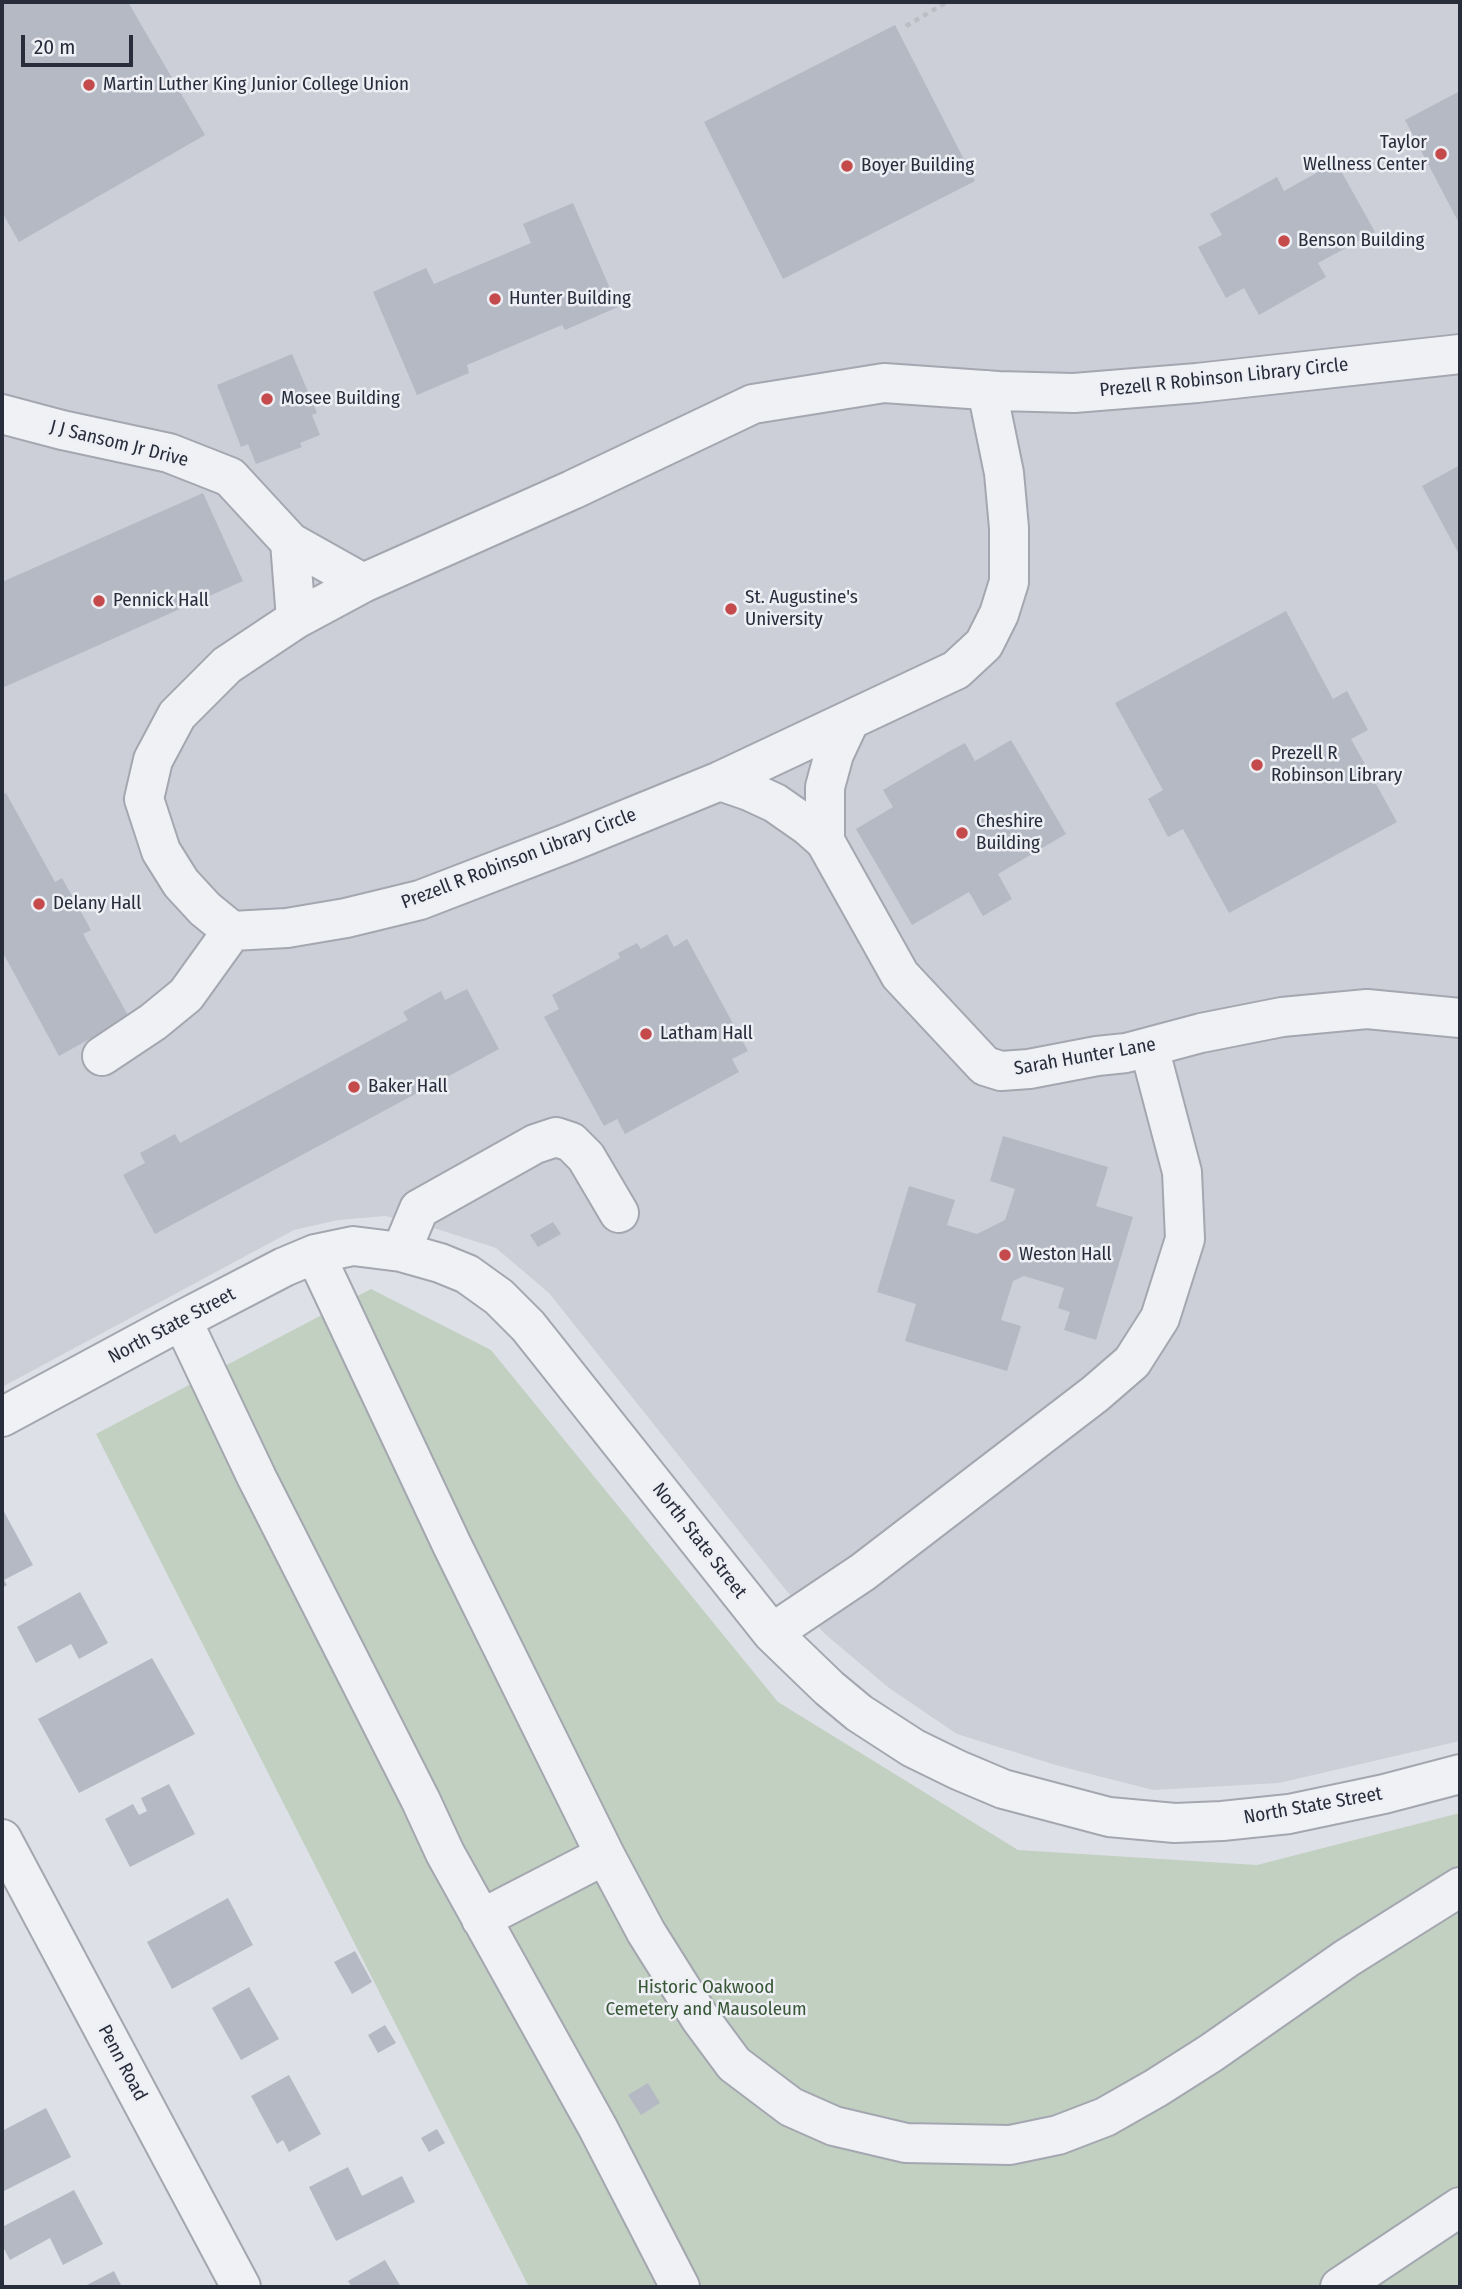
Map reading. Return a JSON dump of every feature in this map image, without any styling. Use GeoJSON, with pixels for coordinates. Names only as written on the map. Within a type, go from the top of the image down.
{"type":"FeatureCollection","features":[{"type":"Feature","properties":{"kind":"street","name":"Prezell R Robinson Library Circle"},"geometry":{"type":"LineString","coordinates":[[987,390],[1004,473],[1009,528],[1009,582],[999,614],[984,643],[956,670],[720,781],[420,900],[346,918],[286,928],[232,931],[205,909],[181,884],[161,851],[144,799],[153,760],[177,715],[227,665],[296,619],[363,583],[572,490],[753,404],[884,383],[1074,393],[1197,383],[1460,354]]}},
{"type":"Feature","properties":{"kind":"street","name":"J J Sansom Jr Drive"},"geometry":{"type":"LineString","coordinates":[[2,414],[169,453],[230,477],[290,542],[363,583]]}},
{"type":"Feature","properties":{"kind":"street"},"geometry":{"type":"LineString","coordinates":[[290,542],[296,619]]}},
{"type":"Feature","properties":{"kind":"street","name":"Sarah Hunter Lane"},"geometry":{"type":"LineString","coordinates":[[825,841],[825,787],[834,754],[850,720]]}},
{"type":"Feature","properties":{"kind":"street","name":"Sarah Hunter Lane"},"geometry":{"type":"LineString","coordinates":[[720,781],[775,803],[825,841],[900,975],[985,1066],[1002,1071],[1030,1069],[1149,1047],[1201,1033],[1282,1017],[1367,1009],[1460,1018]]}},
{"type":"Feature","properties":{"kind":"street"},"geometry":{"type":"LineString","coordinates":[[102,1056],[153,1022],[186,995],[232,931]]}},
{"type":"Feature","properties":{"kind":"street"},"geometry":{"type":"LineString","coordinates":[[772,1633],[863,1572],[1096,1394],[1132,1362],[1160,1318],[1185,1239],[1182,1172],[1149,1047]]}},
{"type":"Feature","properties":{"kind":"street"},"geometry":{"type":"LineString","coordinates":[[401,1252],[419,1209],[535,1144],[556,1137],[571,1142],[586,1157],[619,1213]]}},
{"type":"Feature","properties":{"kind":"street","name":"North State Street"},"geometry":{"type":"LineString","coordinates":[[2,1417],[181,1320],[315,1254],[353,1246],[401,1252],[467,1274],[499,1297],[528,1326],[772,1633],[829,1689],[859,1713],[913,1748],[1003,1788],[1109,1817],[1174,1823],[1289,1814],[1384,1794],[1460,1773]]}},
{"type":"Feature","properties":{"kind":"street"},"geometry":{"type":"LineString","coordinates":[[315,1254],[446,1534],[646,1932],[699,2018],[734,2064],[790,2107],[834,2126],[906,2143],[1010,2145],[1058,2135],[1105,2117],[1200,2060],[1348,1958],[1460,1888]]}},
{"type":"Feature","properties":{"kind":"street"},"geometry":{"type":"LineString","coordinates":[[181,1320],[445,1853],[598,2128],[680,2287]]}},
{"type":"Feature","properties":{"kind":"street","name":"Penn Road"},"geometry":{"type":"LineString","coordinates":[[2,1839],[241,2287]]}},
{"type":"Feature","properties":{"kind":"street"},"geometry":{"type":"LineString","coordinates":[[481,1919],[605,1855]]}},
{"type":"Feature","properties":{"kind":"street"},"geometry":{"type":"LineString","coordinates":[[1340,2287],[1460,2207]]}},
{"type":"Feature","properties":{"kind":"path"},"geometry":{"type":"LineString","coordinates":[[906,26],[947,2]]}},
{"type":"Feature","properties":{"kind":"shaded area","name":"St. Augustine's University"},"geometry":{"type":"Polygon","coordinates":[[[2,2],[1460,2],[1460,1741],[1279,1783],[1153,1790],[1059,1766],[957,1734],[889,1688],[825,1634],[785,1589],[549,1293],[496,1248],[412,1221],[385,1216],[338,1220],[294,1230],[2,1387],[2,2]]]}},
{"type":"Feature","properties":{"kind":"green space","name":"Historic Oakwood Cemetery and Mausoleum"},"geometry":{"type":"Polygon","coordinates":[[[371,1289],[491,1350],[778,1702],[1018,1850],[1257,1865],[1460,1813],[1460,2287],[529,2287],[96,1434],[371,1289]]]}},
{"type":"Feature","properties":{"kind":"building","name":"Martin Luther King Junior College Union"},"geometry":{"type":"Polygon","coordinates":[[[2,2],[128,2],[205,135],[19,242],[2,212],[2,2]]]}},
{"type":"Feature","properties":{"kind":"building","name":"Boyer Building"},"geometry":{"type":"Polygon","coordinates":[[[895,25],[975,181],[783,279],[704,122],[895,25]]]}},
{"type":"Feature","properties":{"kind":"building","name":"Taylor Wellness Center"},"geometry":{"type":"Polygon","coordinates":[[[1460,91],[1460,225],[1405,120],[1460,91]]]}},
{"type":"Feature","properties":{"kind":"building","name":"Benson Building"},"geometry":{"type":"Polygon","coordinates":[[[1336,162],[1375,232],[1318,263],[1326,277],[1259,315],[1244,288],[1226,298],[1198,247],[1222,235],[1210,214],[1277,177],[1284,191],[1336,162]]]}},
{"type":"Feature","properties":{"kind":"building","name":"Hunter Building"},"geometry":{"type":"Polygon","coordinates":[[[573,203],[618,307],[565,330],[562,325],[467,365],[469,373],[417,395],[373,292],[426,268],[434,284],[531,243],[523,224],[573,203]]]}},
{"type":"Feature","properties":{"kind":"building","name":"Mosee Building"},"geometry":{"type":"Polygon","coordinates":[[[292,354],[317,413],[312,415],[320,435],[300,443],[302,447],[256,464],[248,444],[241,447],[217,385],[292,354]]]}},
{"type":"Feature","properties":{"kind":"building"},"geometry":{"type":"Polygon","coordinates":[[[1460,465],[1460,556],[1422,486],[1460,465]]]}},
{"type":"Feature","properties":{"kind":"building","name":"Pennick Hall"},"geometry":{"type":"Polygon","coordinates":[[[203,493],[243,581],[2,688],[2,582],[203,493]]]}},
{"type":"Feature","properties":{"kind":"building","name":"Prezell R Robinson Library"},"geometry":{"type":"Polygon","coordinates":[[[1286,611],[1333,699],[1347,691],[1368,730],[1351,739],[1397,822],[1229,913],[1183,829],[1168,837],[1148,799],[1163,790],[1115,703],[1286,611]]]}},
{"type":"Feature","properties":{"kind":"building","name":"Cheshire Building"},"geometry":{"type":"Polygon","coordinates":[[[1011,740],[1066,834],[998,874],[1012,899],[983,916],[969,892],[912,925],[856,829],[893,807],[883,790],[948,752],[965,743],[975,761],[1011,740]]]}},
{"type":"Feature","properties":{"kind":"building","name":"Delany Hall"},"geometry":{"type":"Polygon","coordinates":[[[6,793],[55,882],[62,878],[91,930],[83,934],[129,1017],[59,1056],[2,951],[2,795],[6,793]]]}},
{"type":"Feature","properties":{"kind":"building","name":"Latham Hall"},"geometry":{"type":"Polygon","coordinates":[[[667,934],[674,947],[687,939],[748,1051],[732,1059],[739,1072],[625,1134],[617,1119],[604,1126],[544,1017],[559,1009],[552,995],[620,958],[618,953],[637,943],[641,949],[667,934]]]}},
{"type":"Feature","properties":{"kind":"building","name":"Baker Hall"},"geometry":{"type":"Polygon","coordinates":[[[467,989],[499,1049],[155,1234],[123,1175],[145,1163],[140,1153],[175,1134],[180,1143],[408,1020],[403,1012],[441,991],[445,1000],[467,989]]]}},
{"type":"Feature","properties":{"kind":"building","name":"Weston Hall"},"geometry":{"type":"Polygon","coordinates":[[[1003,1136],[1108,1167],[1096,1206],[1133,1217],[1096,1340],[1064,1330],[1070,1312],[1058,1308],[1064,1288],[1024,1276],[1013,1281],[1001,1320],[1021,1326],[1007,1371],[905,1341],[916,1304],[877,1292],[909,1186],[955,1200],[947,1225],[977,1234],[1005,1220],[1015,1189],[990,1181],[1003,1136]]]}},
{"type":"Feature","properties":{"kind":"building"},"geometry":{"type":"Polygon","coordinates":[[[553,1222],[561,1234],[538,1247],[530,1235],[553,1222]]]}},
{"type":"Feature","properties":{"kind":"building"},"geometry":{"type":"Polygon","coordinates":[[[2,1508],[33,1565],[4,1580],[7,1585],[2,1588],[2,1508]]]}},
{"type":"Feature","properties":{"kind":"building"},"geometry":{"type":"Polygon","coordinates":[[[80,1592],[108,1643],[79,1659],[71,1644],[36,1663],[17,1627],[80,1592]]]}},
{"type":"Feature","properties":{"kind":"building"},"geometry":{"type":"Polygon","coordinates":[[[152,1658],[195,1734],[79,1793],[38,1719],[152,1658]]]}},
{"type":"Feature","properties":{"kind":"building"},"geometry":{"type":"Polygon","coordinates":[[[169,1784],[195,1834],[130,1867],[105,1819],[133,1804],[139,1815],[147,1811],[141,1798],[169,1784]]]}},
{"type":"Feature","properties":{"kind":"building"},"geometry":{"type":"Polygon","coordinates":[[[228,1898],[253,1945],[172,1989],[147,1942],[228,1898]]]}},
{"type":"Feature","properties":{"kind":"building"},"geometry":{"type":"Polygon","coordinates":[[[355,1951],[372,1982],[352,1994],[334,1962],[355,1951]]]}},
{"type":"Feature","properties":{"kind":"building"},"geometry":{"type":"Polygon","coordinates":[[[249,1987],[279,2039],[241,2060],[212,2008],[249,1987]]]}},
{"type":"Feature","properties":{"kind":"building"},"geometry":{"type":"Polygon","coordinates":[[[385,2025],[396,2043],[378,2053],[368,2035],[385,2025]]]}},
{"type":"Feature","properties":{"kind":"building"},"geometry":{"type":"Polygon","coordinates":[[[289,2075],[321,2134],[289,2152],[283,2140],[277,2144],[251,2096],[289,2075]]]}},
{"type":"Feature","properties":{"kind":"building"},"geometry":{"type":"Polygon","coordinates":[[[648,2083],[660,2103],[641,2115],[628,2095],[648,2083]]]}},
{"type":"Feature","properties":{"kind":"building"},"geometry":{"type":"Polygon","coordinates":[[[46,2108],[71,2157],[2,2192],[2,2131],[46,2108]]]}},
{"type":"Feature","properties":{"kind":"building"},"geometry":{"type":"Polygon","coordinates":[[[437,2129],[445,2143],[429,2152],[421,2138],[437,2129]]]}},
{"type":"Feature","properties":{"kind":"building"},"geometry":{"type":"Polygon","coordinates":[[[348,2167],[362,2196],[402,2176],[415,2202],[336,2241],[309,2187],[348,2167]]]}},
{"type":"Feature","properties":{"kind":"building"},"geometry":{"type":"Polygon","coordinates":[[[74,2190],[103,2244],[63,2265],[50,2238],[10,2260],[2,2245],[2,2227],[74,2190]]]}},
{"type":"Feature","properties":{"kind":"building"},"geometry":{"type":"Polygon","coordinates":[[[385,2260],[401,2287],[352,2287],[348,2281],[385,2260]]]}},
{"type":"Feature","properties":{"kind":"building"},"geometry":{"type":"Polygon","coordinates":[[[114,2271],[122,2287],[83,2287],[114,2271]]]}},
{"type":"Feature","properties":{"kind":"place","name":"Martin Luther King Junior College Union"},"geometry":{"type":"Point","coordinates":[89,85]}},
{"type":"Feature","properties":{"kind":"place","name":"Taylor Wellness Center"},"geometry":{"type":"Point","coordinates":[1441,154]}},
{"type":"Feature","properties":{"kind":"place","name":"Boyer Building"},"geometry":{"type":"Point","coordinates":[847,166]}},
{"type":"Feature","properties":{"kind":"place","name":"Benson Building"},"geometry":{"type":"Point","coordinates":[1284,241]}},
{"type":"Feature","properties":{"kind":"place","name":"Hunter Building"},"geometry":{"type":"Point","coordinates":[495,299]}},
{"type":"Feature","properties":{"kind":"place","name":"Mosee Building"},"geometry":{"type":"Point","coordinates":[267,399]}},
{"type":"Feature","properties":{"kind":"place","name":"Pennick Hall"},"geometry":{"type":"Point","coordinates":[99,601]}},
{"type":"Feature","properties":{"kind":"place","name":"St. Augustine's University"},"geometry":{"type":"Point","coordinates":[731,609]}},
{"type":"Feature","properties":{"kind":"place","name":"Prezell R Robinson Library"},"geometry":{"type":"Point","coordinates":[1257,765]}},
{"type":"Feature","properties":{"kind":"place","name":"Cheshire Building"},"geometry":{"type":"Point","coordinates":[962,833]}},
{"type":"Feature","properties":{"kind":"place","name":"Delany Hall"},"geometry":{"type":"Point","coordinates":[39,904]}},
{"type":"Feature","properties":{"kind":"place","name":"Latham Hall"},"geometry":{"type":"Point","coordinates":[646,1034]}},
{"type":"Feature","properties":{"kind":"place","name":"Baker Hall"},"geometry":{"type":"Point","coordinates":[354,1087]}},
{"type":"Feature","properties":{"kind":"place","name":"Weston Hall"},"geometry":{"type":"Point","coordinates":[1005,1255]}}]}
